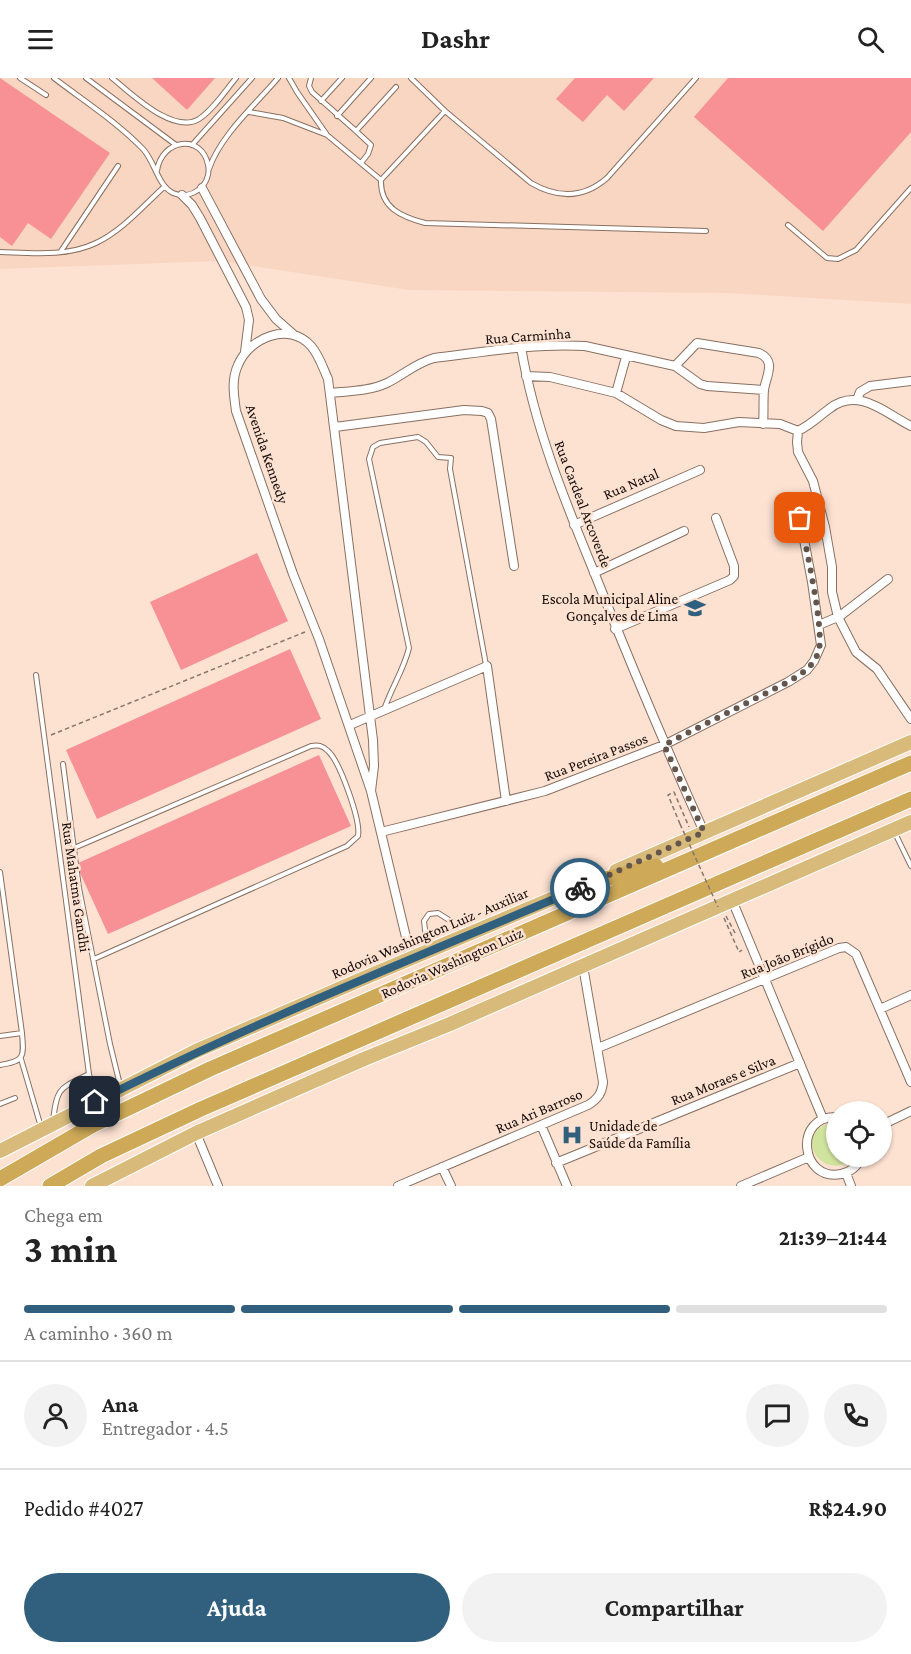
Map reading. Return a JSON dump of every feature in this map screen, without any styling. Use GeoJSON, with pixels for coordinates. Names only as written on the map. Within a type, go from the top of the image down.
{"type":"FeatureCollection","features":[{"type":"Feature","properties":{"kind":"highway","name":"Rodovia Washington Luiz - Auxiliar"},"geometry":{"type":"LineString","coordinates":[[0,1151],[196,1051],[590,883],[911,742]]}},
{"type":"Feature","properties":{"kind":"highway","name":"Rodovia Washington Luiz"},"geometry":{"type":"LineString","coordinates":[[0,1179],[93,1125],[210,1069],[911,763]]}},
{"type":"Feature","properties":{"kind":"highway"},"geometry":{"type":"LineString","coordinates":[[50,1186],[102,1156],[191,1113],[911,799]]}},
{"type":"Feature","properties":{"kind":"highway"},"geometry":{"type":"LineString","coordinates":[[92,1186],[196,1133],[724,907],[911,822]]}},
{"type":"Feature","properties":{"kind":"highway"},"geometry":{"type":"LineString","coordinates":[[590,883],[700,854]]}},
{"type":"Feature","properties":{"kind":"street","name":"Avenida Kennedy"},"geometry":{"type":"LineString","coordinates":[[202,188],[261,299],[276,319],[309,344],[328,379],[370,717],[374,766],[371,791]]}},
{"type":"Feature","properties":{"kind":"street","name":"Avenida Kennedy"},"geometry":{"type":"LineString","coordinates":[[182,195],[200,218],[246,307],[249,320],[245,352],[237,367],[233,390],[236,411],[293,574],[350,725],[371,791],[411,958]]}},
{"type":"Feature","properties":{"kind":"street"},"geometry":{"type":"LineString","coordinates":[[245,352],[261,340],[276,334],[293,334]]}},
{"type":"Feature","properties":{"kind":"street"},"geometry":{"type":"LineString","coordinates":[[675,366],[697,344],[759,353],[768,359],[769,364],[769,376],[764,390],[763,424]]}},
{"type":"Feature","properties":{"kind":"street","name":"Rua Carminha"},"geometry":{"type":"LineString","coordinates":[[330,393],[385,384],[421,362],[434,358],[521,347],[585,346],[675,366],[700,384],[764,390]]}},
{"type":"Feature","properties":{"kind":"street","name":"Rua Cardeal Arcoverde"},"geometry":{"type":"LineString","coordinates":[[521,347],[526,376],[546,449],[698,835]]}},
{"type":"Feature","properties":{"kind":"street"},"geometry":{"type":"LineString","coordinates":[[616,393],[627,357]]}},
{"type":"Feature","properties":{"kind":"street"},"geometry":{"type":"LineString","coordinates":[[526,376],[550,377],[616,393],[661,420],[676,426],[704,428],[739,422],[787,426],[798,431]]}},
{"type":"Feature","properties":{"kind":"street"},"geometry":{"type":"LineString","coordinates":[[857,400],[860,392],[870,386],[911,381]]}},
{"type":"Feature","properties":{"kind":"street"},"geometry":{"type":"LineString","coordinates":[[911,426],[877,405],[857,400],[840,402],[828,409],[820,418],[798,431],[796,442],[798,452],[813,481],[825,527],[832,567],[832,592],[838,617],[856,652],[876,669],[911,719]]}},
{"type":"Feature","properties":{"kind":"street"},"geometry":{"type":"LineString","coordinates":[[335,427],[464,410],[488,413],[491,419],[514,566]]}},
{"type":"Feature","properties":{"kind":"street","name":"Rua Natal"},"geometry":{"type":"LineString","coordinates":[[574,525],[700,470]]}},
{"type":"Feature","properties":{"kind":"street","name":"Rua Pereira Passos"},"geometry":{"type":"LineString","coordinates":[[381,832],[568,784],[664,745],[788,682],[807,670],[821,645],[796,497]]}},
{"type":"Feature","properties":{"kind":"street"},"geometry":{"type":"LineString","coordinates":[[615,629],[730,580],[734,576],[734,566],[716,518]]}},
{"type":"Feature","properties":{"kind":"street"},"geometry":{"type":"LineString","coordinates":[[594,573],[684,531]]}},
{"type":"Feature","properties":{"kind":"street"},"geometry":{"type":"LineString","coordinates":[[819,625],[838,617],[888,579]]}},
{"type":"Feature","properties":{"kind":"street"},"geometry":{"type":"LineString","coordinates":[[350,725],[487,666],[506,801]]}},
{"type":"Feature","properties":{"kind":"street"},"geometry":{"type":"LineString","coordinates":[[724,907],[765,979],[823,1119]]}},
{"type":"Feature","properties":{"kind":"street","name":"Rua João Brígido"},"geometry":{"type":"LineString","coordinates":[[598,1048],[846,947],[856,954],[911,1082]]}},
{"type":"Feature","properties":{"kind":"street","name":"Rua Ari Barroso"},"geometry":{"type":"LineString","coordinates":[[398,1186],[588,1105],[598,1098],[602,1093],[603,1082],[583,966]]}},
{"type":"Feature","properties":{"kind":"street"},"geometry":{"type":"LineString","coordinates":[[880,1008],[911,995]]}},
{"type":"Feature","properties":{"kind":"street","name":"Rua Moraes e Silva"},"geometry":{"type":"LineString","coordinates":[[556,1163],[800,1063]]}},
{"type":"Feature","properties":{"kind":"street"},"geometry":{"type":"LineString","coordinates":[[892,1120],[911,1111]]}},
{"type":"Feature","properties":{"kind":"street"},"geometry":{"type":"LineString","coordinates":[[826,1119],[815,1124],[807,1140],[809,1157],[813,1165],[828,1174],[846,1173],[855,1167]]}},
{"type":"Feature","properties":{"kind":"street"},"geometry":{"type":"LineString","coordinates":[[541,1125],[567,1186]]}},
{"type":"Feature","properties":{"kind":"street"},"geometry":{"type":"LineString","coordinates":[[196,1133],[219,1186]]}},
{"type":"Feature","properties":{"kind":"street"},"geometry":{"type":"LineString","coordinates":[[741,1186],[751,1184],[809,1157]]}},
{"type":"Feature","properties":{"kind":"street"},"geometry":{"type":"LineString","coordinates":[[442,1167],[451,1186]]}},
{"type":"Feature","properties":{"kind":"street"},"geometry":{"type":"LineString","coordinates":[[846,1173],[851,1186]]}},
{"type":"Feature","properties":{"kind":"lane"},"geometry":{"type":"LineString","coordinates":[[20,78],[46,95]]}},
{"type":"Feature","properties":{"kind":"lane"},"geometry":{"type":"LineString","coordinates":[[54,78],[128,134],[145,150],[164,187],[172,193],[182,195],[202,188],[217,151],[278,78]]}},
{"type":"Feature","properties":{"kind":"lane"},"geometry":{"type":"LineString","coordinates":[[86,78],[176,145]]}},
{"type":"Feature","properties":{"kind":"lane"},"geometry":{"type":"LineString","coordinates":[[112,78],[162,116],[184,123],[197,120],[207,112],[236,78]]}},
{"type":"Feature","properties":{"kind":"lane"},"geometry":{"type":"LineString","coordinates":[[192,145],[252,78]]}},
{"type":"Feature","properties":{"kind":"lane"},"geometry":{"type":"LineString","coordinates":[[289,78],[327,135],[381,180]]}},
{"type":"Feature","properties":{"kind":"lane"},"geometry":{"type":"LineString","coordinates":[[311,78],[309,86],[312,92],[371,145],[361,163]]}},
{"type":"Feature","properties":{"kind":"lane"},"geometry":{"type":"LineString","coordinates":[[321,101],[342,78]]}},
{"type":"Feature","properties":{"kind":"lane"},"geometry":{"type":"LineString","coordinates":[[337,116],[371,78]]}},
{"type":"Feature","properties":{"kind":"lane"},"geometry":{"type":"LineString","coordinates":[[411,78],[445,111],[531,183],[549,191],[572,194],[596,188],[607,178],[696,78]]}},
{"type":"Feature","properties":{"kind":"lane"},"geometry":{"type":"LineString","coordinates":[[356,131],[396,87]]}},
{"type":"Feature","properties":{"kind":"lane"},"geometry":{"type":"LineString","coordinates":[[445,111],[381,180],[384,200],[394,211],[409,219],[425,223],[706,231]]}},
{"type":"Feature","properties":{"kind":"lane"},"geometry":{"type":"LineString","coordinates":[[249,112],[283,118],[327,135]]}},
{"type":"Feature","properties":{"kind":"lane"},"geometry":{"type":"LineString","coordinates":[[157,171],[162,155],[176,145],[192,145],[204,155],[209,170]]}},
{"type":"Feature","properties":{"kind":"lane"},"geometry":{"type":"LineString","coordinates":[[61,252],[118,166]]}},
{"type":"Feature","properties":{"kind":"lane"},"geometry":{"type":"LineString","coordinates":[[0,252],[61,252],[96,243],[113,233],[164,187]]}},
{"type":"Feature","properties":{"kind":"lane"},"geometry":{"type":"LineString","coordinates":[[788,225],[827,258],[838,259],[856,250],[911,188]]}},
{"type":"Feature","properties":{"kind":"lane"},"geometry":{"type":"LineString","coordinates":[[384,711],[409,648],[369,459],[373,447],[380,443],[418,437],[426,442],[438,457],[451,458],[450,470],[487,666]]}},
{"type":"Feature","properties":{"kind":"lane","name":"Rua Mahatma Gandhi"},"geometry":{"type":"LineString","coordinates":[[36,675],[89,1074],[95,1102]]}},
{"type":"Feature","properties":{"kind":"lane"},"geometry":{"type":"LineString","coordinates":[[74,848],[311,746],[320,745],[336,761],[358,824],[358,836],[347,846],[94,959]]}},
{"type":"Feature","properties":{"kind":"lane"},"geometry":{"type":"LineString","coordinates":[[63,765],[79,888],[121,1088]]}},
{"type":"Feature","properties":{"kind":"lane"},"geometry":{"type":"LineString","coordinates":[[893,829],[911,866]]}},
{"type":"Feature","properties":{"kind":"lane"},"geometry":{"type":"LineString","coordinates":[[0,872],[24,1053],[21,1059],[0,1065]]}},
{"type":"Feature","properties":{"kind":"lane"},"geometry":{"type":"LineString","coordinates":[[428,951],[424,926],[429,914],[438,914],[471,934]]}},
{"type":"Feature","properties":{"kind":"lane"},"geometry":{"type":"LineString","coordinates":[[0,1036],[22,1033]]}},
{"type":"Feature","properties":{"kind":"lane"},"geometry":{"type":"LineString","coordinates":[[21,1059],[47,1126]]}},
{"type":"Feature","properties":{"kind":"lane"},"geometry":{"type":"LineString","coordinates":[[47,1126],[57,1094],[67,1085],[89,1074]]}},
{"type":"Feature","properties":{"kind":"lane"},"geometry":{"type":"LineString","coordinates":[[0,1104],[15,1098]]}},
{"type":"Feature","properties":{"kind":"path"},"geometry":{"type":"LineString","coordinates":[[45,738],[315,628]]}},
{"type":"Feature","properties":{"kind":"path"},"geometry":{"type":"LineString","coordinates":[[698,835],[674,792],[668,795],[680,824],[724,907],[739,941]]}},
{"type":"Feature","properties":{"kind":"path"},"geometry":{"type":"LineString","coordinates":[[724,907],[739,952],[743,950]]}},
{"type":"Feature","properties":{"kind":"shaded area"},"geometry":{"type":"Polygon","coordinates":[[[0,78],[911,78],[911,304],[728,293],[409,290],[219,261],[0,269],[0,78]]]}},
{"type":"Feature","properties":{"kind":"green space"},"geometry":{"type":"Polygon","coordinates":[[[826,1125],[826,1163],[816,1155],[812,1146],[813,1137],[819,1128],[826,1125]]]}},
{"type":"Feature","properties":{"kind":"building"},"geometry":{"type":"Polygon","coordinates":[[[0,78],[110,153],[51,239],[28,223],[12,246],[0,237],[0,78]]]}},
{"type":"Feature","properties":{"kind":"building"},"geometry":{"type":"Polygon","coordinates":[[[152,78],[215,78],[187,110],[152,78]]]}},
{"type":"Feature","properties":{"kind":"building"},"geometry":{"type":"Polygon","coordinates":[[[575,78],[654,78],[624,111],[607,95],[583,122],[556,99],[575,78]]]}},
{"type":"Feature","properties":{"kind":"building"},"geometry":{"type":"Polygon","coordinates":[[[728,78],[911,78],[911,132],[823,231],[694,117],[728,78]]]}},
{"type":"Feature","properties":{"kind":"building"},"geometry":{"type":"Polygon","coordinates":[[[257,553],[288,621],[181,670],[150,602],[257,553]]]}},
{"type":"Feature","properties":{"kind":"building"},"geometry":{"type":"Polygon","coordinates":[[[290,649],[321,719],[97,819],[66,750],[290,649]]]}},
{"type":"Feature","properties":{"kind":"building"},"geometry":{"type":"Polygon","coordinates":[[[319,755],[351,826],[108,934],[76,864],[319,755]]]}},
{"type":"Feature","properties":{"kind":"way so far"},"geometry":{"type":"LineString","coordinates":[[580,888],[704,832],[664,745],[788,682],[807,670],[819,653],[821,645],[800,518]]}},
{"type":"Feature","properties":{"kind":"place","name":"Escola Municipal Aline Gonçalves de Lima"},"geometry":{"type":"Point","coordinates":[695,608]}},
{"type":"Feature","properties":{"kind":"place","name":"Unidade de Saúde da Família"},"geometry":{"type":"Point","coordinates":[572,1135]}},
{"type":"Feature","properties":{"kind":"route"},"geometry":{"type":"LineString","coordinates":[[95,1102],[196,1051],[279,1014],[580,888]]}}]}
